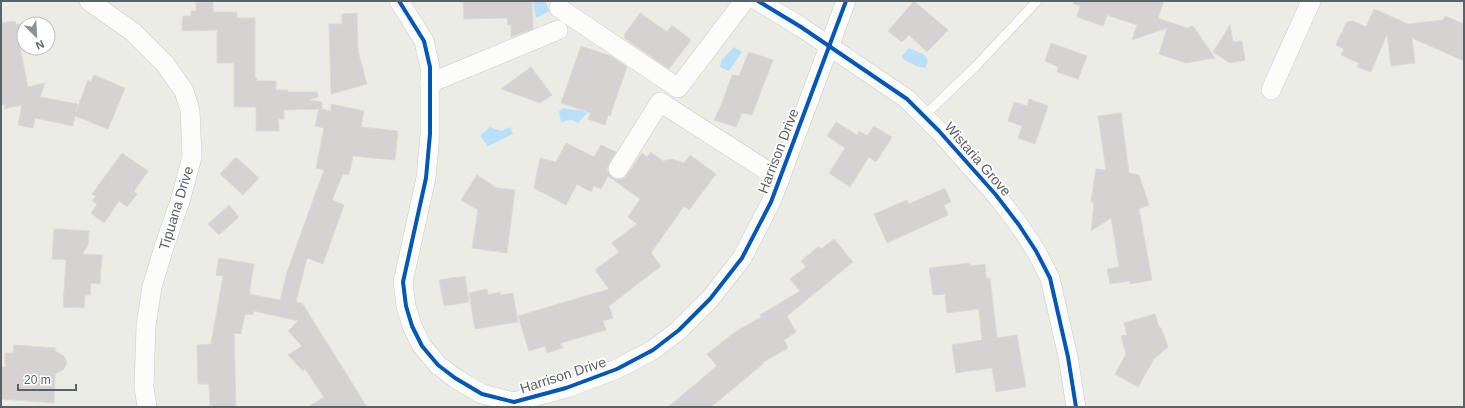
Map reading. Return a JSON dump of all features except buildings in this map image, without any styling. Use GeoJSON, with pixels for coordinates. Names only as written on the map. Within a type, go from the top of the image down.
{"type":"FeatureCollection","features":[{"type":"Feature","properties":{"kind":"street","name":"Tipuana Drive"},"geometry":{"type":"LineString","coordinates":[[89,1],[133,32],[165,64],[184,91],[190,110],[192,157],[180,201],[152,286],[146,326],[144,387],[147,407]]}},
{"type":"Feature","properties":{"kind":"street","name":"Harrison Drive"},"geometry":{"type":"LineString","coordinates":[[400,1],[424,41],[430,67],[430,134],[426,178],[403,282],[406,306],[412,326],[422,346],[438,365],[455,378],[482,394],[514,405],[617,369],[653,350],[679,330],[710,299],[742,258],[771,202],[846,1]]}},
{"type":"Feature","properties":{"kind":"street"},"geometry":{"type":"LineString","coordinates":[[559,8],[678,88],[744,1]]}},
{"type":"Feature","properties":{"kind":"street","name":"Wistaria Grove"},"geometry":{"type":"LineString","coordinates":[[758,1],[829,46],[907,99],[940,131],[996,195],[1019,225],[1040,258],[1050,278],[1068,356],[1076,407]]}},
{"type":"Feature","properties":{"kind":"street"},"geometry":{"type":"LineString","coordinates":[[1271,90],[1311,1]]}},
{"type":"Feature","properties":{"kind":"street"},"geometry":{"type":"LineString","coordinates":[[430,83],[558,30]]}},
{"type":"Feature","properties":{"kind":"street"},"geometry":{"type":"LineString","coordinates":[[618,169],[660,102],[780,179]]}},
{"type":"Feature","properties":{"kind":"lane"},"geometry":{"type":"LineString","coordinates":[[924,116],[976,66],[1037,1]]}},
{"type":"Feature","properties":{"kind":"water"},"geometry":{"type":"Polygon","coordinates":[[[533,1],[545,1],[550,11],[536,18],[533,1]]]}},
{"type":"Feature","properties":{"kind":"water"},"geometry":{"type":"Polygon","coordinates":[[[734,47],[742,52],[729,71],[720,67],[721,61],[734,47]]]}},
{"type":"Feature","properties":{"kind":"water"},"geometry":{"type":"Polygon","coordinates":[[[909,48],[925,55],[928,62],[925,68],[916,66],[903,59],[902,56],[909,48]]]}},
{"type":"Feature","properties":{"kind":"water"},"geometry":{"type":"Polygon","coordinates":[[[564,108],[587,113],[578,123],[571,120],[561,122],[559,111],[564,108]]]}},
{"type":"Feature","properties":{"kind":"water"},"geometry":{"type":"Polygon","coordinates":[[[490,127],[501,131],[510,127],[513,134],[488,146],[480,136],[490,127]]]}},
{"type":"Feature","properties":{"kind":"cycle path"},"geometry":{"type":"LineString","coordinates":[[399,1],[424,41],[430,67],[430,134],[426,178],[403,282],[406,306],[412,326],[422,346],[438,365],[455,378],[482,394],[514,402],[566,388],[617,369],[653,350],[679,330],[710,299],[742,258],[771,202],[846,1]]}},
{"type":"Feature","properties":{"kind":"cycle path"},"geometry":{"type":"LineString","coordinates":[[758,1],[801,27],[907,99],[939,131],[996,195],[1019,225],[1036,251],[1050,278],[1068,357],[1076,407]]}}]}
